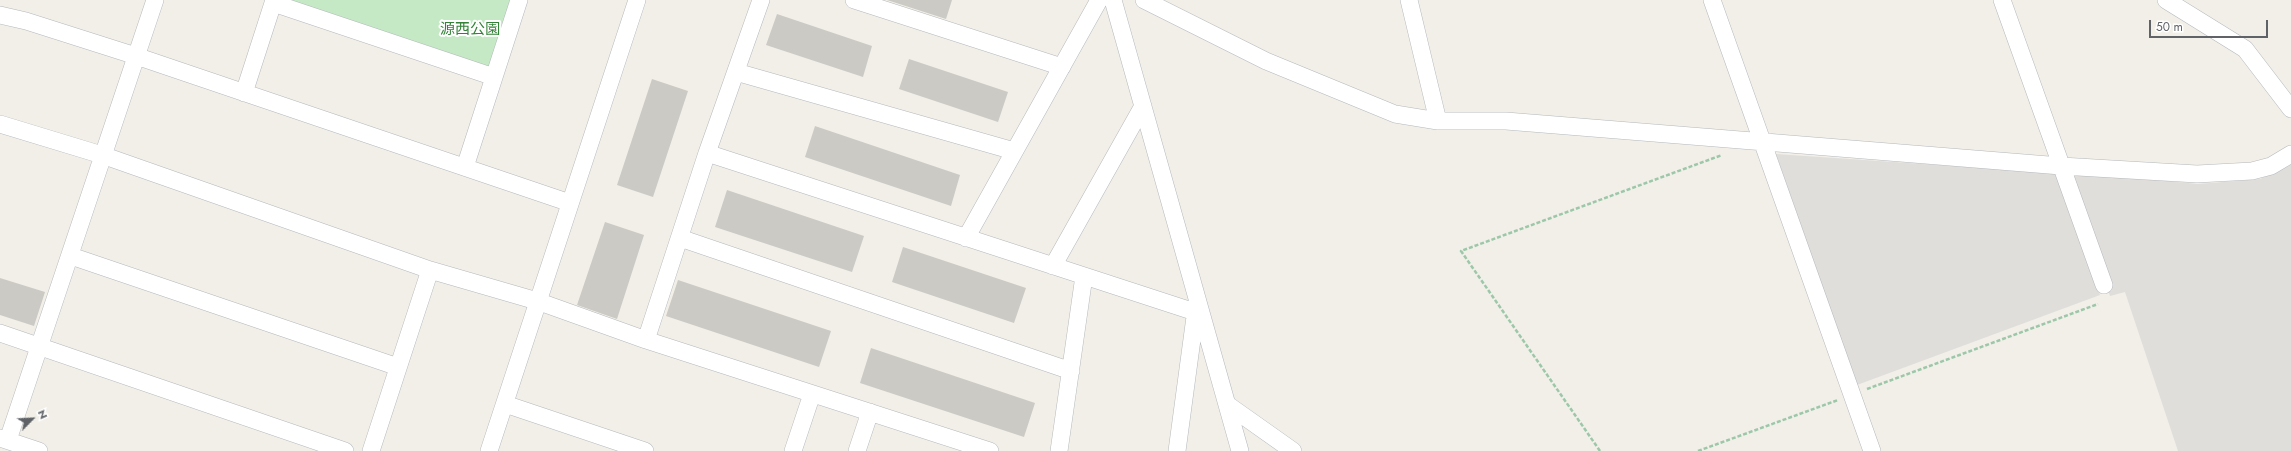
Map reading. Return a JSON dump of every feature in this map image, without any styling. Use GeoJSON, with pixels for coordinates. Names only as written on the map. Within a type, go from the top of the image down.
{"type":"FeatureCollection","features":[{"type":"Feature","properties":{"kind":"street"},"geometry":{"type":"LineString","coordinates":[[39,451],[4,439],[40,346],[71,256],[102,155],[154,0]]}},
{"type":"Feature","properties":{"kind":"street"},"geometry":{"type":"LineString","coordinates":[[465,167],[519,0]]}},
{"type":"Feature","properties":{"kind":"street"},"geometry":{"type":"LineString","coordinates":[[489,451],[637,0]]}},
{"type":"Feature","properties":{"kind":"street"},"geometry":{"type":"LineString","coordinates":[[646,340],[707,153],[761,0]]}},
{"type":"Feature","properties":{"kind":"street"},"geometry":{"type":"LineString","coordinates":[[854,0],[1062,67]]}},
{"type":"Feature","properties":{"kind":"street"},"geometry":{"type":"LineString","coordinates":[[966,238],[1098,0]]}},
{"type":"Feature","properties":{"kind":"street"},"geometry":{"type":"LineString","coordinates":[[1113,0],[1197,304],[1240,451]]}},
{"type":"Feature","properties":{"kind":"street"},"geometry":{"type":"LineString","coordinates":[[1144,0],[1281,67],[1395,114],[1438,121],[1506,121],[1762,140],[2061,166],[2197,174],[2252,170],[2271,166],[2291,154]]}},
{"type":"Feature","properties":{"kind":"street"},"geometry":{"type":"LineString","coordinates":[[1409,0],[1438,121]]}},
{"type":"Feature","properties":{"kind":"street"},"geometry":{"type":"LineString","coordinates":[[1712,0],[1872,451]]}},
{"type":"Feature","properties":{"kind":"street"},"geometry":{"type":"LineString","coordinates":[[2002,0],[2104,285]]}},
{"type":"Feature","properties":{"kind":"street"},"geometry":{"type":"LineString","coordinates":[[2166,0],[2245,50],[2291,109]]}},
{"type":"Feature","properties":{"kind":"street"},"geometry":{"type":"LineString","coordinates":[[244,93],[274,1],[494,77]]}},
{"type":"Feature","properties":{"kind":"street"},"geometry":{"type":"LineString","coordinates":[[0,15],[26,21],[136,56],[570,203]]}},
{"type":"Feature","properties":{"kind":"street"},"geometry":{"type":"LineString","coordinates":[[736,72],[1014,151]]}},
{"type":"Feature","properties":{"kind":"street"},"geometry":{"type":"LineString","coordinates":[[1053,266],[1143,106]]}},
{"type":"Feature","properties":{"kind":"street"},"geometry":{"type":"LineString","coordinates":[[0,124],[102,155],[430,270],[537,301],[646,340],[990,451]]}},
{"type":"Feature","properties":{"kind":"street"},"geometry":{"type":"LineString","coordinates":[[707,153],[1084,276],[1197,304]]}},
{"type":"Feature","properties":{"kind":"street"},"geometry":{"type":"LineString","coordinates":[[680,238],[1070,371]]}},
{"type":"Feature","properties":{"kind":"street"},"geometry":{"type":"LineString","coordinates":[[71,256],[398,367]]}},
{"type":"Feature","properties":{"kind":"street"},"geometry":{"type":"LineString","coordinates":[[371,451],[430,270]]}},
{"type":"Feature","properties":{"kind":"street"},"geometry":{"type":"LineString","coordinates":[[1059,451],[1084,276]]}},
{"type":"Feature","properties":{"kind":"street"},"geometry":{"type":"LineString","coordinates":[[1177,451],[1197,304]]}},
{"type":"Feature","properties":{"kind":"street"},"geometry":{"type":"LineString","coordinates":[[0,333],[345,451]]}},
{"type":"Feature","properties":{"kind":"street"},"geometry":{"type":"LineString","coordinates":[[793,451],[812,394]]}},
{"type":"Feature","properties":{"kind":"street"},"geometry":{"type":"LineString","coordinates":[[505,404],[609,445],[646,451]]}},
{"type":"Feature","properties":{"kind":"street"},"geometry":{"type":"LineString","coordinates":[[1228,406],[1293,451]]}},
{"type":"Feature","properties":{"kind":"street"},"geometry":{"type":"LineString","coordinates":[[857,451],[870,412]]}},
{"type":"Feature","properties":{"kind":"path"},"geometry":{"type":"LineString","coordinates":[[1600,451],[1461,252],[1726,154]]}},
{"type":"Feature","properties":{"kind":"path"},"geometry":{"type":"LineString","coordinates":[[1698,451],[2098,304]]}},
{"type":"Feature","properties":{"kind":"shaded area"},"geometry":{"type":"Polygon","coordinates":[[[1776,154],[2056,173],[2100,295],[1857,385],[1776,154]]]}},
{"type":"Feature","properties":{"kind":"shaded area"},"geometry":{"type":"Polygon","coordinates":[[[2291,164],[2291,451],[2178,451],[2125,292],[2110,296],[2068,171],[2198,184],[2260,179],[2291,164]]]}},
{"type":"Feature","properties":{"kind":"green space","name":"源西公園"},"geometry":{"type":"Polygon","coordinates":[[[285,0],[513,0],[490,69],[285,0]]]}},
{"type":"Feature","properties":{"kind":"building"},"geometry":{"type":"Polygon","coordinates":[[[887,0],[952,0],[946,19],[887,0]]]}},
{"type":"Feature","properties":{"kind":"building"},"geometry":{"type":"Polygon","coordinates":[[[777,14],[872,46],[863,77],[766,45],[777,14]]]}},
{"type":"Feature","properties":{"kind":"building"},"geometry":{"type":"Polygon","coordinates":[[[909,59],[1008,92],[998,122],[899,89],[909,59]]]}},
{"type":"Feature","properties":{"kind":"building"},"geometry":{"type":"Polygon","coordinates":[[[652,79],[688,91],[653,197],[617,185],[652,79]]]}},
{"type":"Feature","properties":{"kind":"building"},"geometry":{"type":"Polygon","coordinates":[[[815,126],[960,175],[951,206],[805,157],[815,126]]]}},
{"type":"Feature","properties":{"kind":"building"},"geometry":{"type":"Polygon","coordinates":[[[727,190],[864,236],[852,272],[715,227],[727,190]]]}},
{"type":"Feature","properties":{"kind":"building"},"geometry":{"type":"Polygon","coordinates":[[[605,222],[644,235],[617,319],[577,305],[605,222]]]}},
{"type":"Feature","properties":{"kind":"building"},"geometry":{"type":"Polygon","coordinates":[[[903,247],[1026,288],[1014,323],[892,282],[903,247]]]}},
{"type":"Feature","properties":{"kind":"building"},"geometry":{"type":"Polygon","coordinates":[[[0,278],[45,292],[34,326],[0,315],[0,278]]]}},
{"type":"Feature","properties":{"kind":"building"},"geometry":{"type":"Polygon","coordinates":[[[678,280],[831,331],[819,367],[666,316],[678,280]]]}},
{"type":"Feature","properties":{"kind":"building"},"geometry":{"type":"Polygon","coordinates":[[[871,348],[1035,403],[1024,437],[860,383],[871,348]]]}}]}
